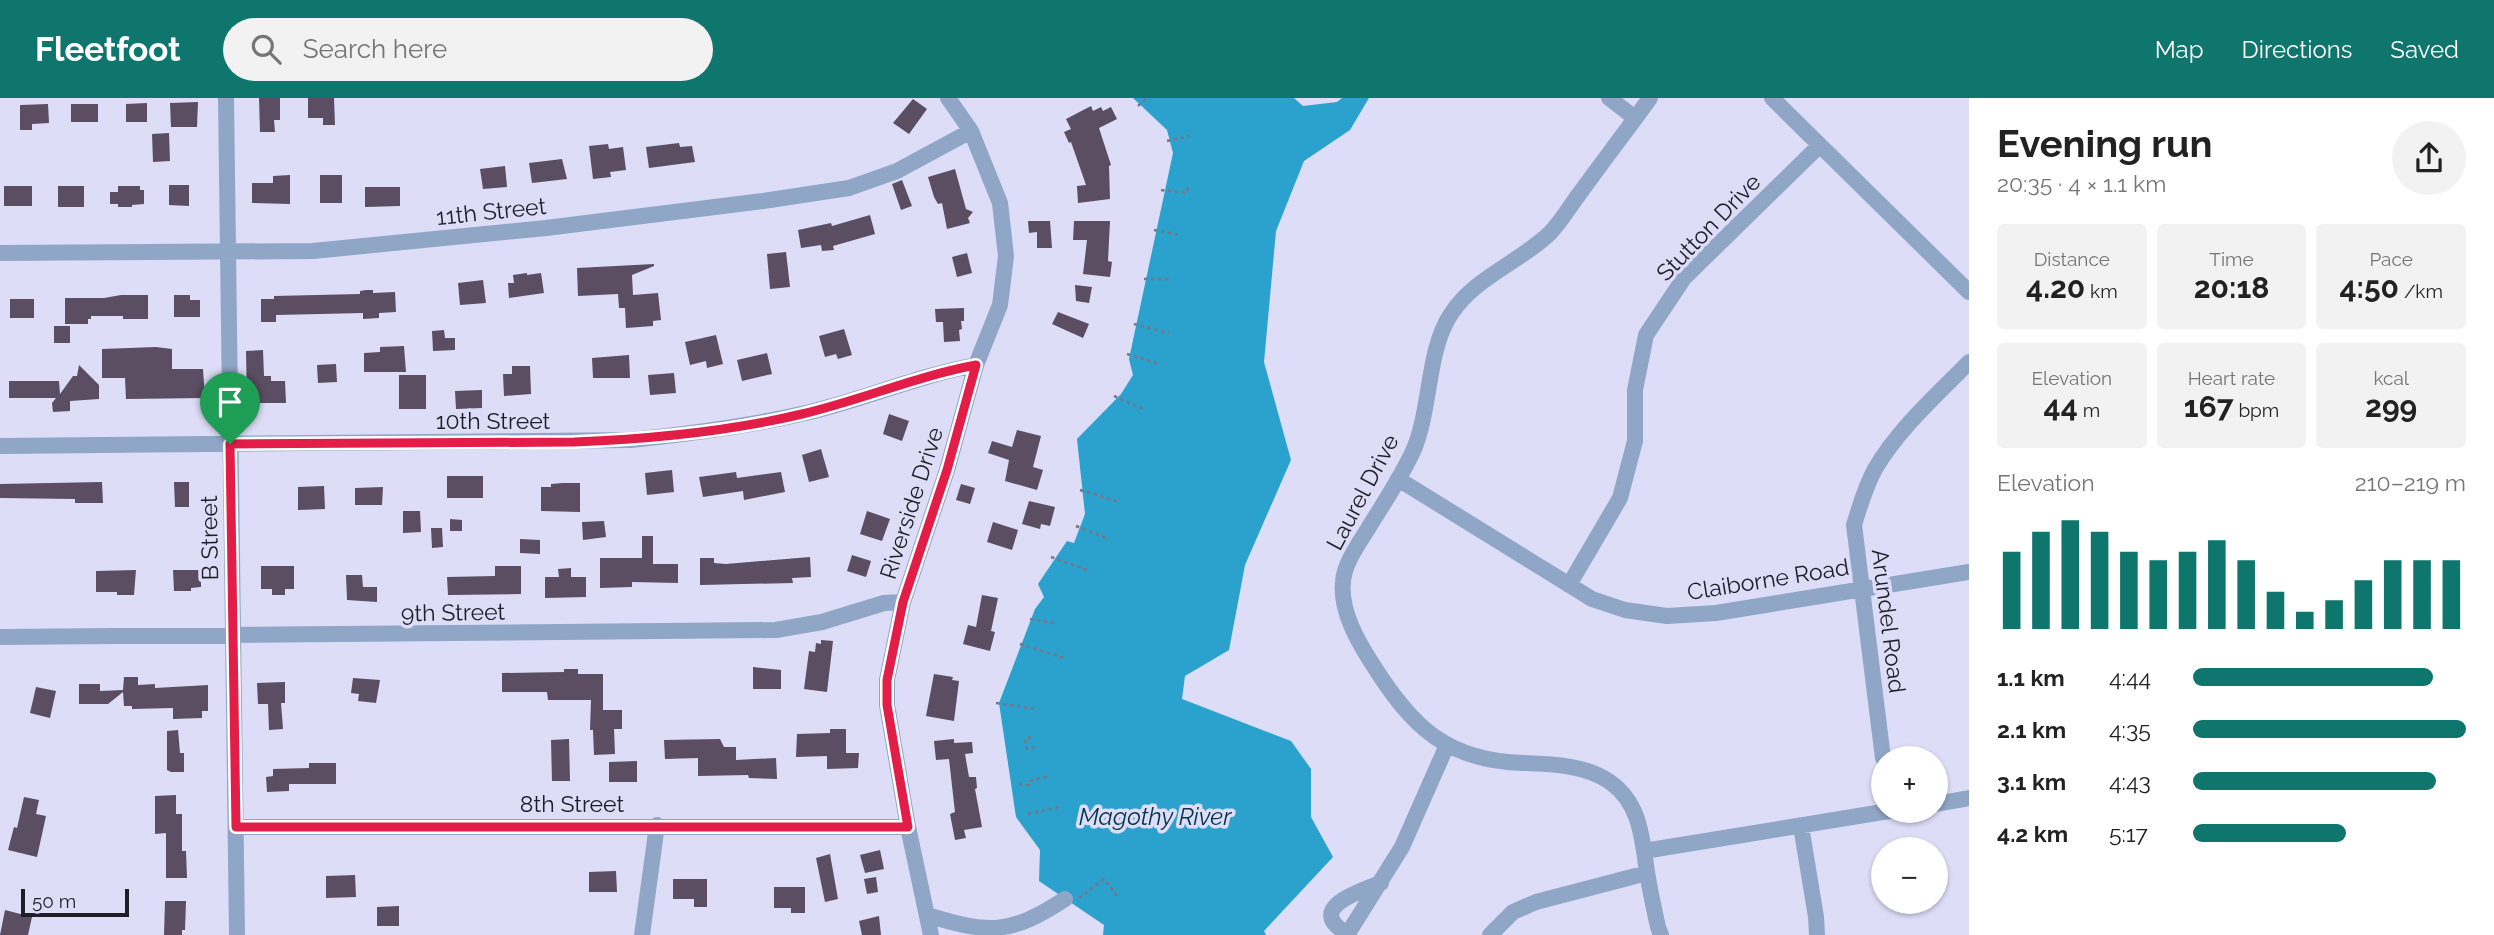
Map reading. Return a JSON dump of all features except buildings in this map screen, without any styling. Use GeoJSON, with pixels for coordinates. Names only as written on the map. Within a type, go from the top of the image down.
{"type":"FeatureCollection","features":[{"type":"Feature","properties":{"kind":"street","name":"B Street"},"geometry":{"type":"LineString","coordinates":[[226,98],[237,935]]}},
{"type":"Feature","properties":{"kind":"street","name":"Riverside Drive"},"geometry":{"type":"LineString","coordinates":[[931,935],[908,827],[887,705],[887,680],[903,602],[947,470],[976,365],[999,305],[1006,256],[1000,203],[971,131],[948,98]]}},
{"type":"Feature","properties":{"kind":"street"},"geometry":{"type":"LineString","coordinates":[[1609,98],[1635,118]]}},
{"type":"Feature","properties":{"kind":"street","name":"Laurel Drive"},"geometry":{"type":"LineString","coordinates":[[1650,98],[1550,233],[1473,289],[1450,315],[1440,339],[1422,425],[1414,447],[1349,564],[1343,581],[1350,623],[1363,649],[1393,695],[1433,737],[1462,753],[1503,763],[1548,764],[1584,770],[1611,783],[1635,810],[1661,935]]}},
{"type":"Feature","properties":{"kind":"street"},"geometry":{"type":"LineString","coordinates":[[1772,98],[1969,292]]}},
{"type":"Feature","properties":{"kind":"street","name":"11th Street"},"geometry":{"type":"LineString","coordinates":[[0,253],[313,251],[521,231],[849,188],[897,171],[971,131]]}},
{"type":"Feature","properties":{"kind":"street","name":"Stutton Drive"},"geometry":{"type":"LineString","coordinates":[[1569,585],[1620,498],[1635,441],[1636,390],[1646,335],[1684,278],[1820,145]]}},
{"type":"Feature","properties":{"kind":"street","name":"Arundel Road"},"geometry":{"type":"LineString","coordinates":[[1881,746],[1854,525],[1863,493],[1876,468],[1898,437],[1969,362]]}},
{"type":"Feature","properties":{"kind":"street","name":"10th Street"},"geometry":{"type":"LineString","coordinates":[[0,446],[631,440],[708,432],[803,414],[945,371],[976,365]]}},
{"type":"Feature","properties":{"kind":"street","name":"Claiborne Road"},"geometry":{"type":"LineString","coordinates":[[1398,479],[1592,599],[1625,610],[1667,616],[1716,613],[1861,587],[1969,572]]}},
{"type":"Feature","properties":{"kind":"street","name":"9th Street"},"geometry":{"type":"LineString","coordinates":[[0,637],[776,630],[822,622],[884,603],[903,602]]}},
{"type":"Feature","properties":{"kind":"street"},"geometry":{"type":"LineString","coordinates":[[1381,883],[1346,896],[1335,906],[1331,913],[1332,921],[1339,929],[1348,934],[1381,883],[1402,847],[1447,745]]}},
{"type":"Feature","properties":{"kind":"street"},"geometry":{"type":"LineString","coordinates":[[1948,802],[1969,798]]}},
{"type":"Feature","properties":{"kind":"street"},"geometry":{"type":"LineString","coordinates":[[1644,852],[1871,814]]}},
{"type":"Feature","properties":{"kind":"street"},"geometry":{"type":"LineString","coordinates":[[642,935],[657,825]]}},
{"type":"Feature","properties":{"kind":"street"},"geometry":{"type":"LineString","coordinates":[[1801,826],[1817,935]]}},
{"type":"Feature","properties":{"kind":"street","name":"8th Street"},"geometry":{"type":"LineString","coordinates":[[236,827],[908,827]]}},
{"type":"Feature","properties":{"kind":"street"},"geometry":{"type":"LineString","coordinates":[[1490,935],[1513,912],[1536,902],[1647,873]]}},
{"type":"Feature","properties":{"kind":"street"},"geometry":{"type":"LineString","coordinates":[[927,915],[981,931],[1002,931],[1029,922],[1071,899]]}},
{"type":"Feature","properties":{"kind":"path"},"geometry":{"type":"LineString","coordinates":[[1138,106],[1147,98]]}},
{"type":"Feature","properties":{"kind":"path"},"geometry":{"type":"LineString","coordinates":[[1167,141],[1189,136]]}},
{"type":"Feature","properties":{"kind":"path"},"geometry":{"type":"LineString","coordinates":[[1161,190],[1187,193],[1188,187]]}},
{"type":"Feature","properties":{"kind":"path"},"geometry":{"type":"LineString","coordinates":[[1154,230],[1180,235]]}},
{"type":"Feature","properties":{"kind":"path"},"geometry":{"type":"LineString","coordinates":[[1144,279],[1172,279]]}},
{"type":"Feature","properties":{"kind":"path"},"geometry":{"type":"LineString","coordinates":[[1134,324],[1169,333]]}},
{"type":"Feature","properties":{"kind":"path"},"geometry":{"type":"LineString","coordinates":[[1127,354],[1160,364]]}},
{"type":"Feature","properties":{"kind":"path"},"geometry":{"type":"LineString","coordinates":[[1114,396],[1145,410]]}},
{"type":"Feature","properties":{"kind":"path"},"geometry":{"type":"LineString","coordinates":[[1080,490],[1118,502]]}},
{"type":"Feature","properties":{"kind":"path"},"geometry":{"type":"LineString","coordinates":[[1076,526],[1109,539]]}},
{"type":"Feature","properties":{"kind":"path"},"geometry":{"type":"LineString","coordinates":[[1051,557],[1090,571]]}},
{"type":"Feature","properties":{"kind":"path"},"geometry":{"type":"LineString","coordinates":[[1030,619],[1058,624]]}},
{"type":"Feature","properties":{"kind":"path"},"geometry":{"type":"LineString","coordinates":[[1020,644],[1065,657]]}},
{"type":"Feature","properties":{"kind":"path"},"geometry":{"type":"LineString","coordinates":[[996,703],[1036,709]]}},
{"type":"Feature","properties":{"kind":"path"},"geometry":{"type":"LineString","coordinates":[[1031,737],[1025,739],[1027,749],[1038,746]]}},
{"type":"Feature","properties":{"kind":"path"},"geometry":{"type":"LineString","coordinates":[[1020,747],[1026,744]]}},
{"type":"Feature","properties":{"kind":"path"},"geometry":{"type":"LineString","coordinates":[[1019,784],[1029,785],[1030,781],[1049,776]]}},
{"type":"Feature","properties":{"kind":"path"},"geometry":{"type":"LineString","coordinates":[[1028,814],[1059,807]]}},
{"type":"Feature","properties":{"kind":"path"},"geometry":{"type":"LineString","coordinates":[[1071,899],[1104,879],[1118,897]]}},
{"type":"Feature","properties":{"kind":"water","name":"Magothy River"},"geometry":{"type":"Polygon","coordinates":[[[1133,98],[1294,98],[1303,106],[1337,102],[1342,98],[1369,98],[1350,130],[1304,161],[1276,231],[1264,362],[1291,460],[1245,565],[1229,650],[1185,676],[1182,699],[1291,741],[1311,769],[1311,817],[1333,857],[1264,931],[1266,935],[1103,935],[1104,925],[1039,881],[1040,850],[1016,817],[999,703],[1035,609],[1044,597],[1038,584],[1067,541],[1074,543],[1085,514],[1077,439],[1121,394],[1133,375],[1129,359],[1173,153],[1167,130],[1133,98]]]}},
{"type":"Feature","properties":{"kind":"route"},"geometry":{"type":"LineString","coordinates":[[976,365],[947,470],[903,602],[887,680],[887,705],[908,827],[236,827],[230,444],[574,442],[631,440],[708,432],[803,414],[945,371],[976,365]]}}]}
